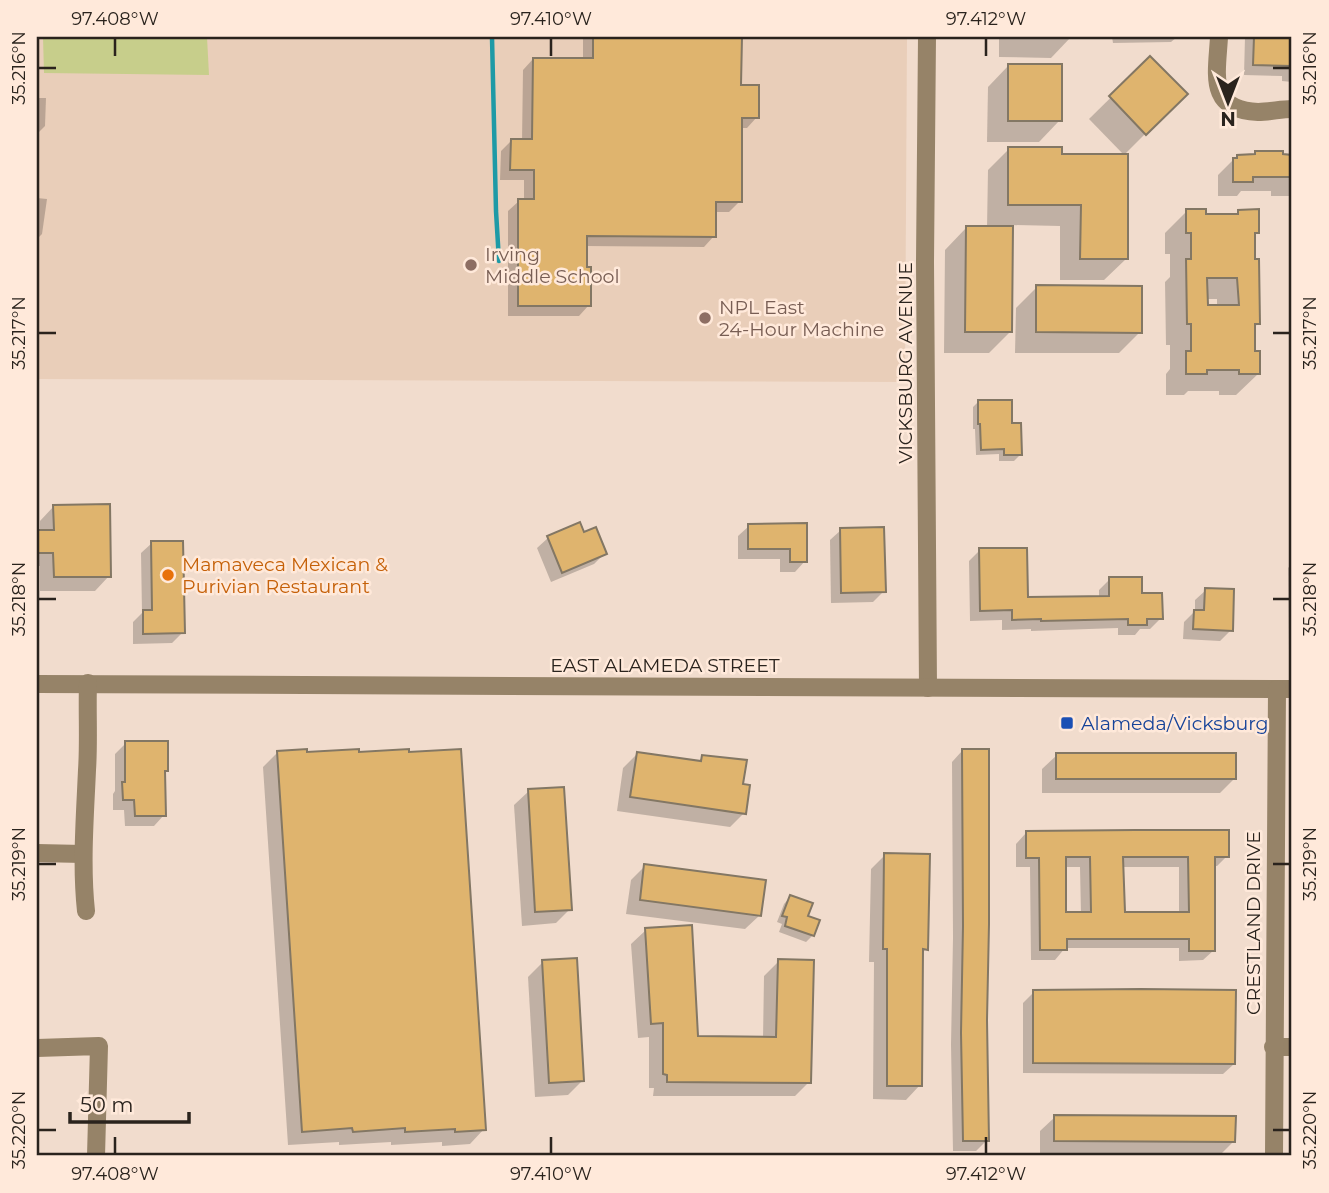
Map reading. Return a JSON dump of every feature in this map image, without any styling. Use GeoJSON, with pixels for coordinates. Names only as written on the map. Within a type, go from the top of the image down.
{"type":"FeatureCollection","features":[{"type":"Feature","properties":{"kind":"street","name":"VICKSBURG AVENUE"},"geometry":{"type":"LineString","coordinates":[[928,37],[925,262],[928,688]]}},
{"type":"Feature","properties":{"kind":"street"},"geometry":{"type":"LineString","coordinates":[[1219,37],[1218,88],[1226,101],[1252,111],[1292,109]]}},
{"type":"Feature","properties":{"kind":"street"},"geometry":{"type":"LineString","coordinates":[[86,911],[83,853],[88,766],[88,683]]}},
{"type":"Feature","properties":{"kind":"street","name":"EAST ALAMEDA STREET"},"geometry":{"type":"LineString","coordinates":[[37,684],[1284,690]]}},
{"type":"Feature","properties":{"kind":"street","name":"CRESTLAND DRIVE"},"geometry":{"type":"LineString","coordinates":[[1274,1156],[1273,1047],[1283,836],[1284,690]]}},
{"type":"Feature","properties":{"kind":"street"},"geometry":{"type":"LineString","coordinates":[[37,853],[83,853]]}},
{"type":"Feature","properties":{"kind":"street"},"geometry":{"type":"LineString","coordinates":[[37,1048],[99,1046],[96,1156]]}},
{"type":"Feature","properties":{"kind":"street"},"geometry":{"type":"LineString","coordinates":[[1273,1047],[1292,1047]]}},
{"type":"Feature","properties":{"kind":"shaded area","name":"Irving Middle School"},"geometry":{"type":"Polygon","coordinates":[[[37,37],[907,37],[905,382],[37,379],[37,37]]]}},
{"type":"Feature","properties":{"kind":"green space"},"geometry":{"type":"Polygon","coordinates":[[[43,37],[207,37],[209,75],[44,73],[43,37]]]}},
{"type":"Feature","properties":{"kind":"building"},"geometry":{"type":"Polygon","coordinates":[[[593,37],[742,37],[741,85],[759,85],[759,118],[742,118],[742,202],[716,202],[716,237],[587,236],[587,267],[591,267],[591,306],[518,306],[518,199],[534,199],[534,170],[510,170],[511,139],[532,139],[533,58],[593,58],[593,37]]]}},
{"type":"Feature","properties":{"kind":"building"},"geometry":{"type":"Polygon","coordinates":[[[1254,37],[1292,37],[1292,66],[1253,65],[1254,37]]]}},
{"type":"Feature","properties":{"kind":"building"},"geometry":{"type":"Polygon","coordinates":[[[1150,56],[1188,94],[1146,135],[1109,96],[1150,56]]]}},
{"type":"Feature","properties":{"kind":"building"},"geometry":{"type":"Polygon","coordinates":[[[1008,64],[1062,64],[1062,121],[1008,121],[1008,64]]]}},
{"type":"Feature","properties":{"kind":"building"},"geometry":{"type":"Polygon","coordinates":[[[1008,147],[1062,147],[1062,154],[1128,154],[1128,259],[1080,259],[1081,205],[1008,205],[1008,147]]]}},
{"type":"Feature","properties":{"kind":"building"},"geometry":{"type":"Polygon","coordinates":[[[1255,151],[1283,151],[1283,154],[1292,155],[1292,177],[1253,177],[1253,182],[1233,182],[1233,158],[1237,158],[1237,155],[1255,154],[1255,151]]]}},
{"type":"Feature","properties":{"kind":"building"},"geometry":{"type":"Polygon","coordinates":[[[1186,209],[1206,209],[1206,214],[1238,214],[1238,210],[1259,209],[1255,259],[1259,259],[1260,324],[1255,324],[1255,351],[1260,351],[1260,374],[1239,374],[1239,370],[1207,370],[1207,374],[1186,374],[1186,351],[1191,351],[1191,324],[1187,324],[1186,259],[1191,259],[1191,233],[1186,233],[1186,209]],[[1207,278],[1208,305],[1239,305],[1237,278],[1207,278]]]}},
{"type":"Feature","properties":{"kind":"building"},"geometry":{"type":"Polygon","coordinates":[[[966,226],[1013,226],[1012,332],[965,332],[966,226]]]}},
{"type":"Feature","properties":{"kind":"building"},"geometry":{"type":"Polygon","coordinates":[[[1036,285],[1142,286],[1142,333],[1036,332],[1036,285]]]}},
{"type":"Feature","properties":{"kind":"building"},"geometry":{"type":"Polygon","coordinates":[[[978,400],[1012,400],[1012,423],[1021,423],[1022,455],[1004,455],[1004,449],[981,450],[978,400]]]}},
{"type":"Feature","properties":{"kind":"building"},"geometry":{"type":"Polygon","coordinates":[[[110,504],[111,577],[54,577],[53,553],[37,553],[37,530],[54,530],[53,505],[110,504]]]}},
{"type":"Feature","properties":{"kind":"building"},"geometry":{"type":"Polygon","coordinates":[[[580,522],[584,532],[596,527],[607,554],[562,573],[547,536],[580,522]]]}},
{"type":"Feature","properties":{"kind":"building"},"geometry":{"type":"Polygon","coordinates":[[[807,523],[807,562],[790,562],[790,549],[748,549],[748,524],[807,523]]]}},
{"type":"Feature","properties":{"kind":"building"},"geometry":{"type":"Polygon","coordinates":[[[884,527],[886,592],[841,593],[840,528],[884,527]]]}},
{"type":"Feature","properties":{"kind":"building","name":"Mamaveca Mexican & Purivian Restaurant"},"geometry":{"type":"Polygon","coordinates":[[[151,541],[183,541],[185,633],[143,634],[143,610],[152,610],[151,541]]]}},
{"type":"Feature","properties":{"kind":"building"},"geometry":{"type":"Polygon","coordinates":[[[979,548],[1027,548],[1028,597],[1109,596],[1109,577],[1142,577],[1142,593],[1162,593],[1163,619],[1147,619],[1147,625],[1128,625],[1128,619],[1012,620],[1012,610],[980,611],[979,548]]]}},
{"type":"Feature","properties":{"kind":"building"},"geometry":{"type":"Polygon","coordinates":[[[1205,588],[1234,589],[1233,631],[1193,629],[1194,610],[1204,610],[1205,588]]]}},
{"type":"Feature","properties":{"kind":"building"},"geometry":{"type":"Polygon","coordinates":[[[125,741],[168,741],[168,771],[165,771],[166,816],[135,816],[134,800],[123,800],[125,741]]]}},
{"type":"Feature","properties":{"kind":"building"},"geometry":{"type":"Polygon","coordinates":[[[307,749],[307,752],[359,749],[359,752],[409,749],[409,752],[461,749],[486,1130],[405,1132],[405,1128],[353,1132],[352,1128],[302,1132],[277,751],[307,749]]]}},
{"type":"Feature","properties":{"kind":"building"},"geometry":{"type":"Polygon","coordinates":[[[962,749],[989,749],[989,1141],[963,1141],[962,749]]]}},
{"type":"Feature","properties":{"kind":"building"},"geometry":{"type":"Polygon","coordinates":[[[637,752],[701,761],[702,755],[747,760],[743,784],[750,785],[746,814],[630,797],[637,752]]]}},
{"type":"Feature","properties":{"kind":"building"},"geometry":{"type":"Polygon","coordinates":[[[1056,753],[1236,753],[1236,779],[1056,779],[1056,753]]]}},
{"type":"Feature","properties":{"kind":"building"},"geometry":{"type":"Polygon","coordinates":[[[564,787],[572,910],[535,912],[528,789],[564,787]]]}},
{"type":"Feature","properties":{"kind":"building"},"geometry":{"type":"Polygon","coordinates":[[[1229,830],[1229,857],[1215,857],[1215,951],[1189,951],[1189,939],[1067,939],[1067,950],[1040,950],[1039,858],[1026,858],[1026,831],[1229,830]],[[1066,857],[1066,912],[1091,912],[1090,857],[1066,857]],[[1123,857],[1125,912],[1189,912],[1188,857],[1123,857]]]}},
{"type":"Feature","properties":{"kind":"building"},"geometry":{"type":"Polygon","coordinates":[[[884,853],[930,854],[928,950],[923,949],[922,1086],[887,1086],[887,949],[883,949],[884,853]]]}},
{"type":"Feature","properties":{"kind":"building"},"geometry":{"type":"Polygon","coordinates":[[[644,864],[766,880],[761,916],[640,900],[644,864]]]}},
{"type":"Feature","properties":{"kind":"building"},"geometry":{"type":"Polygon","coordinates":[[[790,895],[813,903],[808,916],[820,920],[814,936],[785,926],[787,917],[782,916],[790,895]]]}},
{"type":"Feature","properties":{"kind":"building"},"geometry":{"type":"Polygon","coordinates":[[[692,925],[698,1036],[776,1037],[778,959],[814,960],[811,1083],[667,1082],[667,1075],[663,1074],[663,1023],[651,1024],[645,928],[692,925]]]}},
{"type":"Feature","properties":{"kind":"building"},"geometry":{"type":"Polygon","coordinates":[[[577,958],[584,1081],[549,1083],[542,960],[577,958]]]}},
{"type":"Feature","properties":{"kind":"building"},"geometry":{"type":"Polygon","coordinates":[[[1033,990],[1236,990],[1235,1064],[1033,1063],[1033,990]]]}},
{"type":"Feature","properties":{"kind":"building"},"geometry":{"type":"Polygon","coordinates":[[[1054,1115],[1236,1116],[1235,1142],[1054,1141],[1054,1115]]]}},
{"type":"Feature","properties":{"kind":"waterway"},"geometry":{"type":"LineString","coordinates":[[492,37],[499,261]]}},
{"type":"Feature","properties":{"kind":"place","name":"Irving Middle School"},"geometry":{"type":"Point","coordinates":[471,265]}},
{"type":"Feature","properties":{"kind":"place","name":"NPL East 24-Hour Machine"},"geometry":{"type":"Point","coordinates":[705,318]}},
{"type":"Feature","properties":{"kind":"place","name":"Mamaveca Mexican & Purivian Restaurant"},"geometry":{"type":"Point","coordinates":[168,575]}},
{"type":"Feature","properties":{"kind":"place","name":"Alameda/Vicksburg"},"geometry":{"type":"Point","coordinates":[1067,723]}}]}
